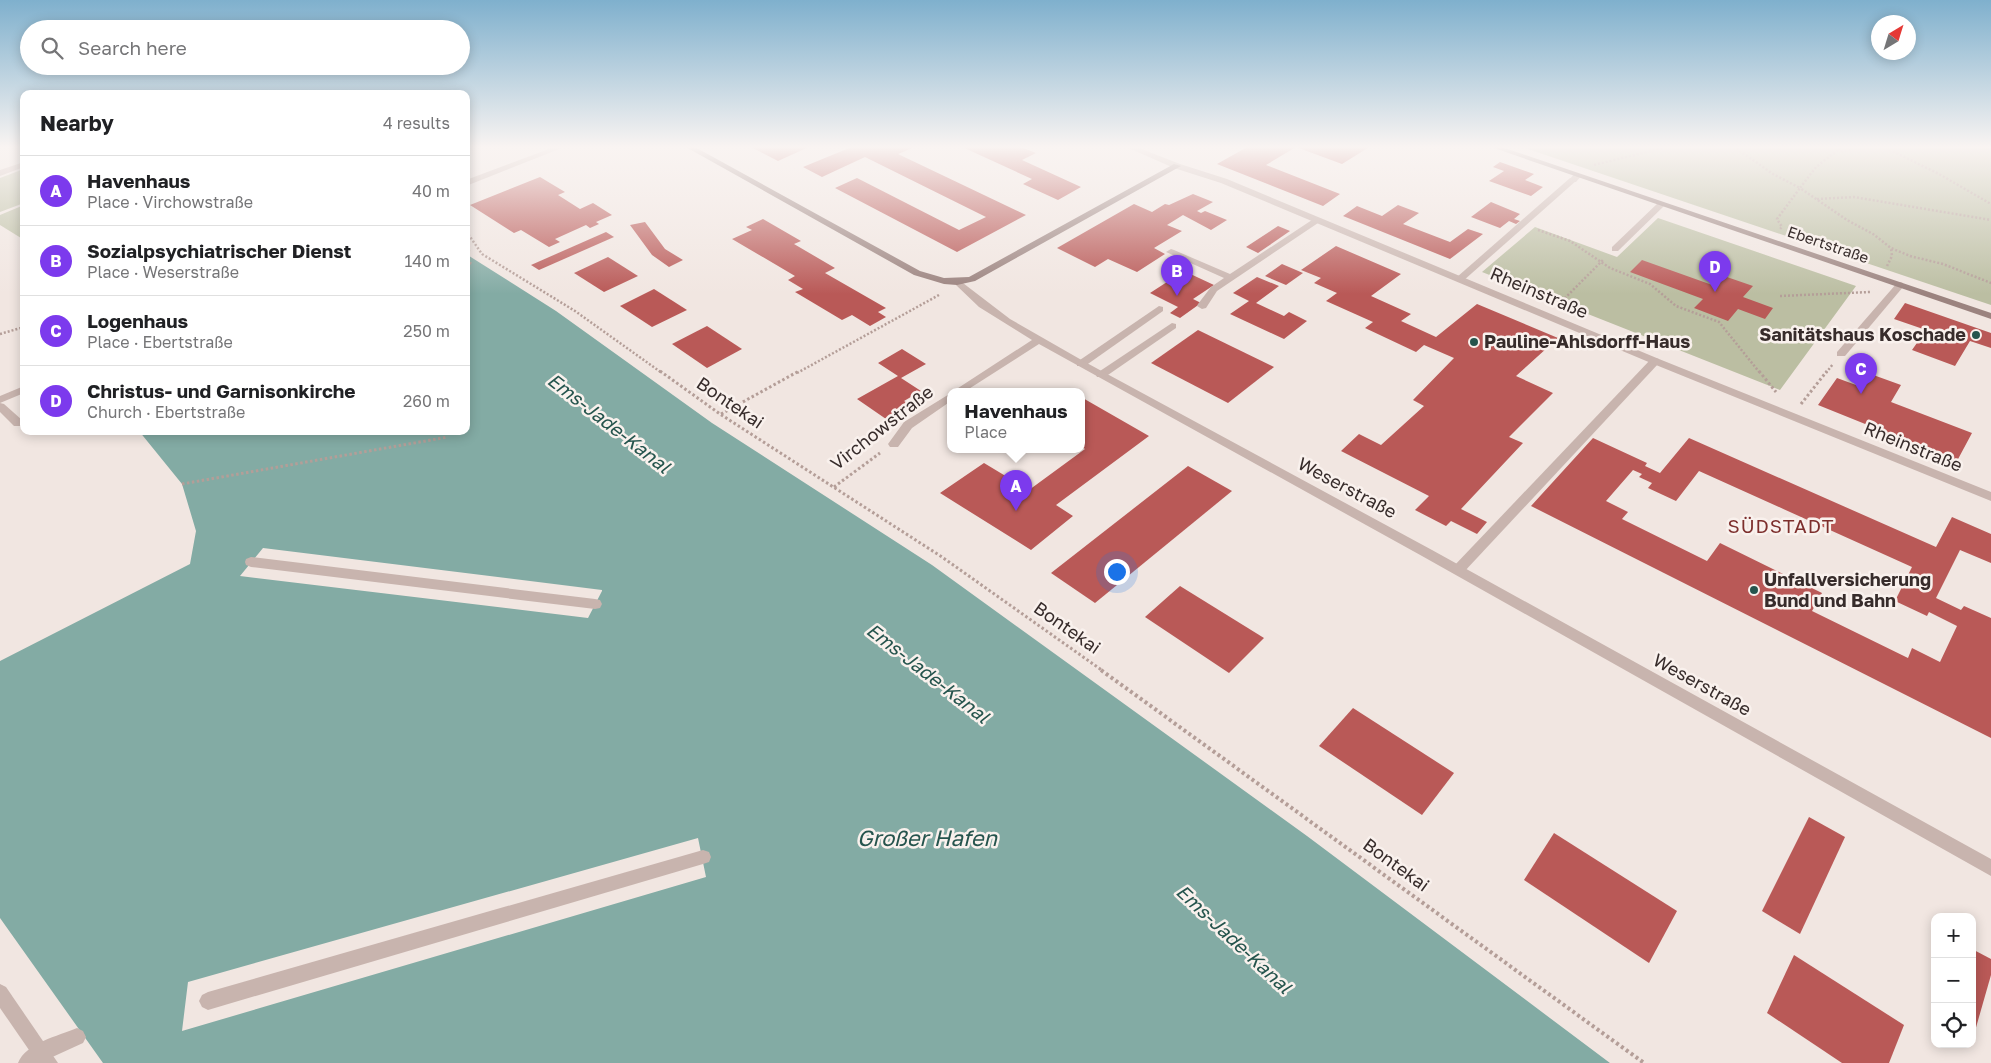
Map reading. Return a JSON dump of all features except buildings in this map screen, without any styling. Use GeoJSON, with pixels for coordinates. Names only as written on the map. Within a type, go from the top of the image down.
{"type":"FeatureCollection","features":[{"type":"Feature","properties":{"kind":"street"},"geometry":{"type":"LineString","coordinates":[[777,196],[917,273],[945,283],[958,283],[972,279],[1123,196]]}},
{"type":"Feature","properties":{"kind":"street","name":"Rheinstraße"},"geometry":{"type":"LineString","coordinates":[[1257,196],[1655,361],[1991,497]]}},
{"type":"Feature","properties":{"kind":"street"},"geometry":{"type":"LineString","coordinates":[[1460,279],[1554,196]]}},
{"type":"Feature","properties":{"kind":"street","name":"Ebertstraße"},"geometry":{"type":"LineString","coordinates":[[1635,196],[1770,241],[1898,288],[1991,316]]}},
{"type":"Feature","properties":{"kind":"street"},"geometry":{"type":"LineString","coordinates":[[1615,249],[1662,204]]}},
{"type":"Feature","properties":{"kind":"street"},"geometry":{"type":"LineString","coordinates":[[1202,306],[1214,289],[1229,277],[1315,221]]}},
{"type":"Feature","properties":{"kind":"street"},"geometry":{"type":"LineString","coordinates":[[1171,252],[1229,277]]}},
{"type":"Feature","properties":{"kind":"street","name":"Weserstraße"},"geometry":{"type":"LineString","coordinates":[[958,283],[983,305],[1038,340],[1458,570],[1991,868]]}},
{"type":"Feature","properties":{"kind":"street"},"geometry":{"type":"LineString","coordinates":[[1841,354],[1898,288]]}},
{"type":"Feature","properties":{"kind":"street"},"geometry":{"type":"LineString","coordinates":[[1081,364],[1159,310]]}},
{"type":"Feature","properties":{"kind":"street"},"geometry":{"type":"LineString","coordinates":[[1101,375],[1172,326]]}},
{"type":"Feature","properties":{"kind":"street","name":"Virchowstraße"},"geometry":{"type":"LineString","coordinates":[[963,388],[1038,340]]}},
{"type":"Feature","properties":{"kind":"street"},"geometry":{"type":"LineString","coordinates":[[1458,570],[1655,361]]}},
{"type":"Feature","properties":{"kind":"street"},"geometry":{"type":"LineString","coordinates":[[0,400],[20,391]]}},
{"type":"Feature","properties":{"kind":"street","name":"Virchowstraße"},"geometry":{"type":"LineString","coordinates":[[894,444],[908,425],[947,399]]}},
{"type":"Feature","properties":{"kind":"street"},"geometry":{"type":"LineString","coordinates":[[0,406],[18,423]]}},
{"type":"Feature","properties":{"kind":"street"},"geometry":{"type":"LineString","coordinates":[[251,562],[595,604]]}},
{"type":"Feature","properties":{"kind":"street"},"geometry":{"type":"LineString","coordinates":[[208,1001],[702,857]]}},
{"type":"Feature","properties":{"kind":"street"},"geometry":{"type":"LineString","coordinates":[[0,993],[39,1059],[77,1037]]}},
{"type":"Feature","properties":{"kind":"path"},"geometry":{"type":"LineString","coordinates":[[1770,241],[1782,226],[1777,218],[1794,196]]}},
{"type":"Feature","properties":{"kind":"path"},"geometry":{"type":"LineString","coordinates":[[1810,196],[1847,220],[1873,234],[1891,248],[1910,256],[1943,264],[1991,283]]}},
{"type":"Feature","properties":{"kind":"path"},"geometry":{"type":"LineString","coordinates":[[1976,196],[1991,204]]}},
{"type":"Feature","properties":{"kind":"path"},"geometry":{"type":"LineString","coordinates":[[1816,200],[1854,197],[1991,220]]}},
{"type":"Feature","properties":{"kind":"path"},"geometry":{"type":"LineString","coordinates":[[1522,224],[1570,241],[1601,262],[1650,284],[1676,306],[1719,322],[1778,395]]}},
{"type":"Feature","properties":{"kind":"path","name":"Bontekai"},"geometry":{"type":"LineString","coordinates":[[470,237],[482,254],[575,311],[720,414],[942,557],[1238,767],[1644,1063]]}},
{"type":"Feature","properties":{"kind":"path"},"geometry":{"type":"LineString","coordinates":[[1558,305],[1615,249]]}},
{"type":"Feature","properties":{"kind":"path"},"geometry":{"type":"LineString","coordinates":[[1780,296],[1898,288]]}},
{"type":"Feature","properties":{"kind":"path"},"geometry":{"type":"LineString","coordinates":[[720,414],[937,296]]}},
{"type":"Feature","properties":{"kind":"path"},"geometry":{"type":"LineString","coordinates":[[0,334],[20,328]]}},
{"type":"Feature","properties":{"kind":"path"},"geometry":{"type":"LineString","coordinates":[[1801,404],[1841,354]]}},
{"type":"Feature","properties":{"kind":"path"},"geometry":{"type":"LineString","coordinates":[[182,484],[448,437]]}},
{"type":"Feature","properties":{"kind":"path","name":"Virchowstraße"},"geometry":{"type":"LineString","coordinates":[[834,487],[894,444]]}},
{"type":"Feature","properties":{"kind":"green space"},"geometry":{"type":"Polygon","coordinates":[[[0,196],[20,196],[20,204],[0,212],[0,196]]]}},
{"type":"Feature","properties":{"kind":"green space"},"geometry":{"type":"Polygon","coordinates":[[[1666,196],[1991,196],[1991,305],[1666,196]]]}},
{"type":"Feature","properties":{"kind":"green space"},"geometry":{"type":"Polygon","coordinates":[[[20,207],[20,237],[0,225],[0,215],[20,207]]]}},
{"type":"Feature","properties":{"kind":"green space"},"geometry":{"type":"Polygon","coordinates":[[[1658,218],[1856,286],[1780,390],[1482,272],[1535,227],[1617,257],[1658,218]]]}},
{"type":"Feature","properties":{"kind":"water","name":"Großer Hafen"},"geometry":{"type":"Polygon","coordinates":[[[470,257],[556,311],[712,423],[932,565],[1307,836],[1610,1063],[103,1063],[0,918],[0,661],[190,564],[196,531],[182,484],[142,435],[470,435],[470,257]],[[263,548],[240,576],[588,618],[602,590],[263,548]],[[698,838],[188,982],[182,1031],[706,877],[698,838]]]}},
{"type":"Feature","properties":{"kind":"place","name":"Christus- und Garnisonkirche"},"geometry":{"type":"Point","coordinates":[1715,292]}},
{"type":"Feature","properties":{"kind":"place","name":"Sozialpsychiatrischer Dienst"},"geometry":{"type":"Point","coordinates":[1177,296]}},
{"type":"Feature","properties":{"kind":"place","name":"Sanitätshaus Koschade"},"geometry":{"type":"Point","coordinates":[1976,335]}},
{"type":"Feature","properties":{"kind":"place","name":"Pauline-Ahlsdorff-Haus"},"geometry":{"type":"Point","coordinates":[1474,342]}},
{"type":"Feature","properties":{"kind":"place","name":"Logenhaus"},"geometry":{"type":"Point","coordinates":[1861,394]}},
{"type":"Feature","properties":{"kind":"place","name":"Havenhaus"},"geometry":{"type":"Point","coordinates":[1016,511]}},
{"type":"Feature","properties":{"kind":"place","name":"Unfallversicherung Bund und Bahn"},"geometry":{"type":"Point","coordinates":[1754,590]}},
{"type":"Feature","properties":{"kind":"district","name":"SÜDSTADT"},"geometry":{"type":"Point","coordinates":[1781,526]}},
{"type":"Feature","properties":{"kind":"water label","name":"Ems-Jade-Kanal"},"geometry":{"type":"Point","coordinates":[609,423]}},
{"type":"Feature","properties":{"kind":"water label","name":"Ems-Jade-Kanal"},"geometry":{"type":"Point","coordinates":[928,673]}},
{"type":"Feature","properties":{"kind":"water label","name":"Ems-Jade-Kanal"},"geometry":{"type":"Point","coordinates":[1234,939]}}]}
